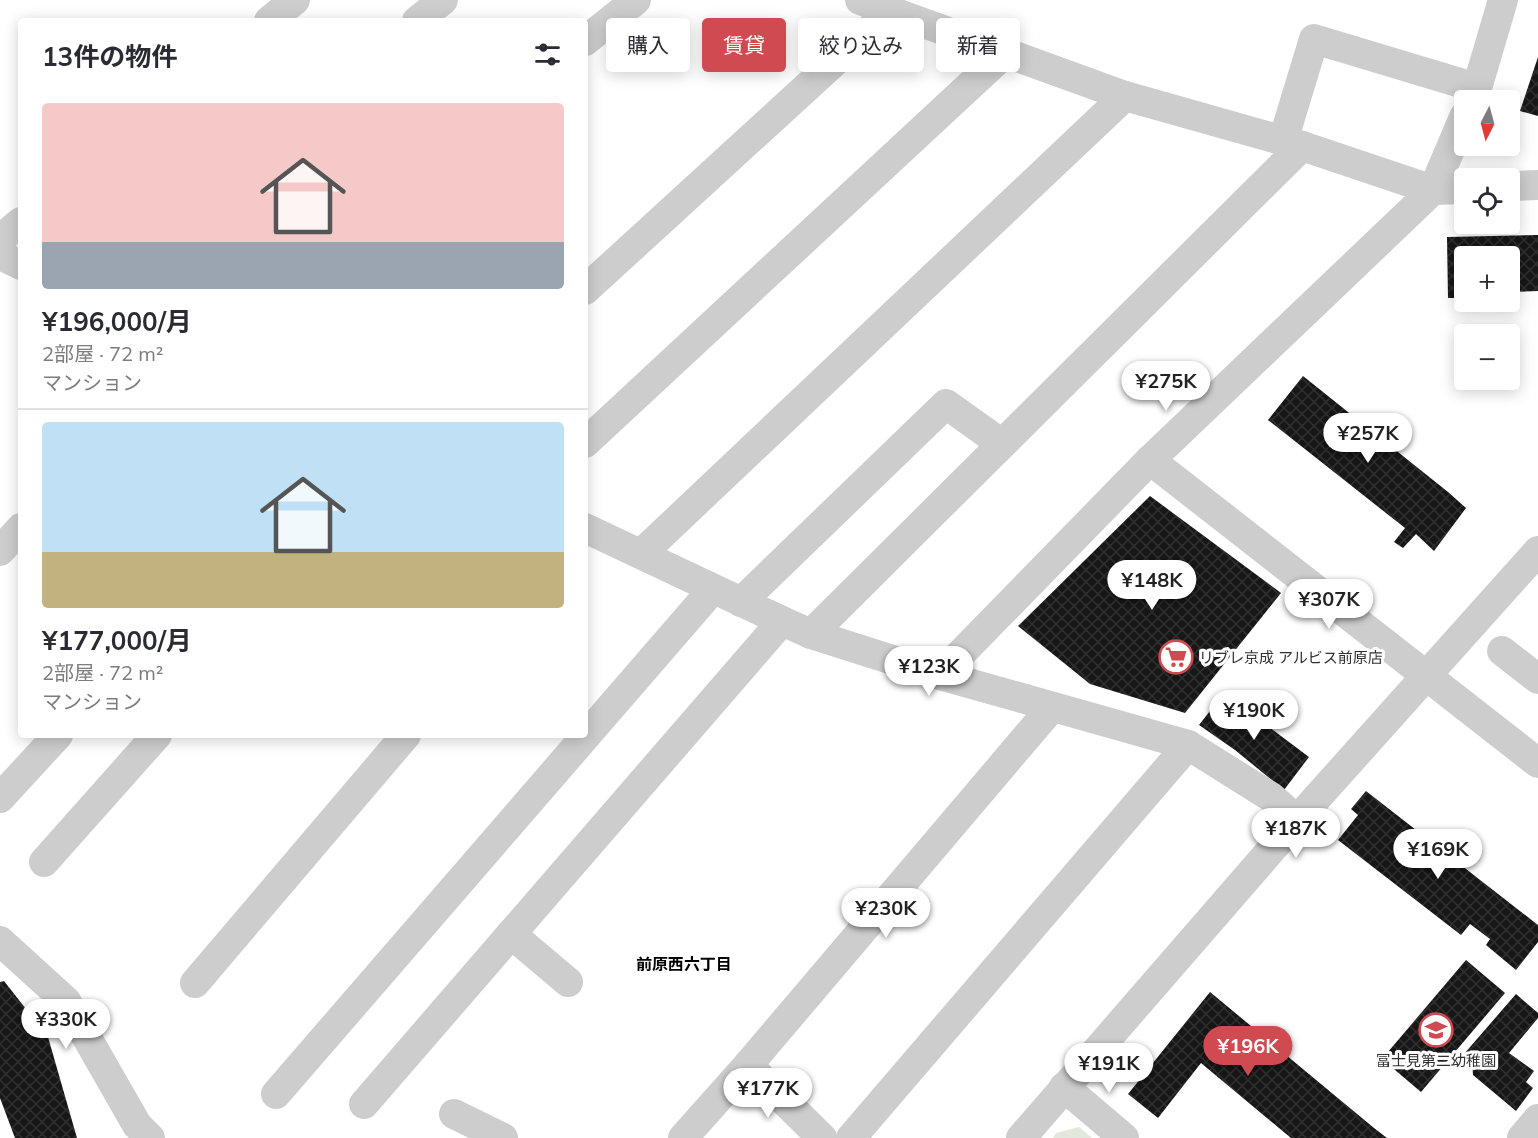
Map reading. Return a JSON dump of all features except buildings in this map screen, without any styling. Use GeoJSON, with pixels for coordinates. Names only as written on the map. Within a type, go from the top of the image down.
{"type":"FeatureCollection","features":[{"type":"Feature","properties":{"kind":"street"},"geometry":{"type":"LineString","coordinates":[[273,18],[295,0]]}},
{"type":"Feature","properties":{"kind":"street"},"geometry":{"type":"LineString","coordinates":[[421,18],[443,0]]}},
{"type":"Feature","properties":{"kind":"street"},"geometry":{"type":"LineString","coordinates":[[588,39],[636,0]]}},
{"type":"Feature","properties":{"kind":"street"},"geometry":{"type":"LineString","coordinates":[[860,0],[936,28]]}},
{"type":"Feature","properties":{"kind":"street"},"geometry":{"type":"LineString","coordinates":[[1475,90],[1503,0]]}},
{"type":"Feature","properties":{"kind":"street"},"geometry":{"type":"LineString","coordinates":[[588,287],[890,11]]}},
{"type":"Feature","properties":{"kind":"street"},"geometry":{"type":"LineString","coordinates":[[811,634],[1002,444],[1292,144],[1314,39],[1462,90]]}},
{"type":"Feature","properties":{"kind":"street"},"geometry":{"type":"LineString","coordinates":[[1020,58],[1125,96],[1292,144],[1433,190],[1454,189]]}},
{"type":"Feature","properties":{"kind":"street"},"geometry":{"type":"LineString","coordinates":[[588,440],[985,72]]}},
{"type":"Feature","properties":{"kind":"street"},"geometry":{"type":"LineString","coordinates":[[641,554],[1125,96]]}},
{"type":"Feature","properties":{"kind":"street"},"geometry":{"type":"LineString","coordinates":[[940,675],[1150,460],[1433,190],[1454,141]]}},
{"type":"Feature","properties":{"kind":"street"},"geometry":{"type":"LineString","coordinates":[[1520,186],[1538,185]]}},
{"type":"Feature","properties":{"kind":"street"},"geometry":{"type":"LineString","coordinates":[[0,239],[18,224]]}},
{"type":"Feature","properties":{"kind":"street"},"geometry":{"type":"LineString","coordinates":[[0,255],[18,264]]}},
{"type":"Feature","properties":{"kind":"street"},"geometry":{"type":"LineString","coordinates":[[741,602],[946,404],[1002,444]]}},
{"type":"Feature","properties":{"kind":"street"},"geometry":{"type":"LineString","coordinates":[[1150,460],[1538,763]]}},
{"type":"Feature","properties":{"kind":"street"},"geometry":{"type":"LineString","coordinates":[[588,529],[811,634],[940,675],[1188,745],[1271,797],[1297,820]]}},
{"type":"Feature","properties":{"kind":"street"},"geometry":{"type":"LineString","coordinates":[[0,551],[18,531]]}},
{"type":"Feature","properties":{"kind":"street"},"geometry":{"type":"LineString","coordinates":[[1021,1138],[1297,820],[1538,551]]}},
{"type":"Feature","properties":{"kind":"street"},"geometry":{"type":"LineString","coordinates":[[588,733],[713,589]]}},
{"type":"Feature","properties":{"kind":"street"},"geometry":{"type":"LineString","coordinates":[[364,1104],[782,621]]}},
{"type":"Feature","properties":{"kind":"street"},"geometry":{"type":"LineString","coordinates":[[1502,651],[1538,680]]}},
{"type":"Feature","properties":{"kind":"street"},"geometry":{"type":"LineString","coordinates":[[683,1138],[748,1065],[1052,707]]}},
{"type":"Feature","properties":{"kind":"street"},"geometry":{"type":"LineString","coordinates":[[0,798],[55,738]]}},
{"type":"Feature","properties":{"kind":"street"},"geometry":{"type":"LineString","coordinates":[[44,862],[154,738]]}},
{"type":"Feature","properties":{"kind":"street"},"geometry":{"type":"LineString","coordinates":[[195,983],[403,738]]}},
{"type":"Feature","properties":{"kind":"street"},"geometry":{"type":"LineString","coordinates":[[276,1094],[584,738]]}},
{"type":"Feature","properties":{"kind":"street"},"geometry":{"type":"LineString","coordinates":[[851,1138],[1188,745]]}},
{"type":"Feature","properties":{"kind":"street"},"geometry":{"type":"LineString","coordinates":[[511,934],[568,982]]}},
{"type":"Feature","properties":{"kind":"street"},"geometry":{"type":"LineString","coordinates":[[0,941],[66,1001],[137,1125],[150,1138]]}},
{"type":"Feature","properties":{"kind":"street"},"geometry":{"type":"LineString","coordinates":[[748,1065],[822,1138]]}},
{"type":"Feature","properties":{"kind":"street"},"geometry":{"type":"LineString","coordinates":[[1064,1088],[1124,1138]]}},
{"type":"Feature","properties":{"kind":"street"},"geometry":{"type":"LineString","coordinates":[[454,1114],[503,1138]]}},
{"type":"Feature","properties":{"kind":"street"},"geometry":{"type":"LineString","coordinates":[[1522,1138],[1538,1119]]}},
{"type":"Feature","properties":{"kind":"shaded area"},"geometry":{"type":"Polygon","coordinates":[[[1079,1127],[1092,1138],[1053,1138],[1056,1133],[1079,1127]]]}},
{"type":"Feature","properties":{"kind":"place","name":"リブレ京成 アルビス前原店"},"geometry":{"type":"Point","coordinates":[1176,657]}},
{"type":"Feature","properties":{"kind":"place","name":"冨士見第二幼稚園"},"geometry":{"type":"Point","coordinates":[1436,1030]}},
{"type":"Feature","properties":{"kind":"district","name":"前原西六丁目"},"geometry":{"type":"Point","coordinates":[684,964]}}]}
